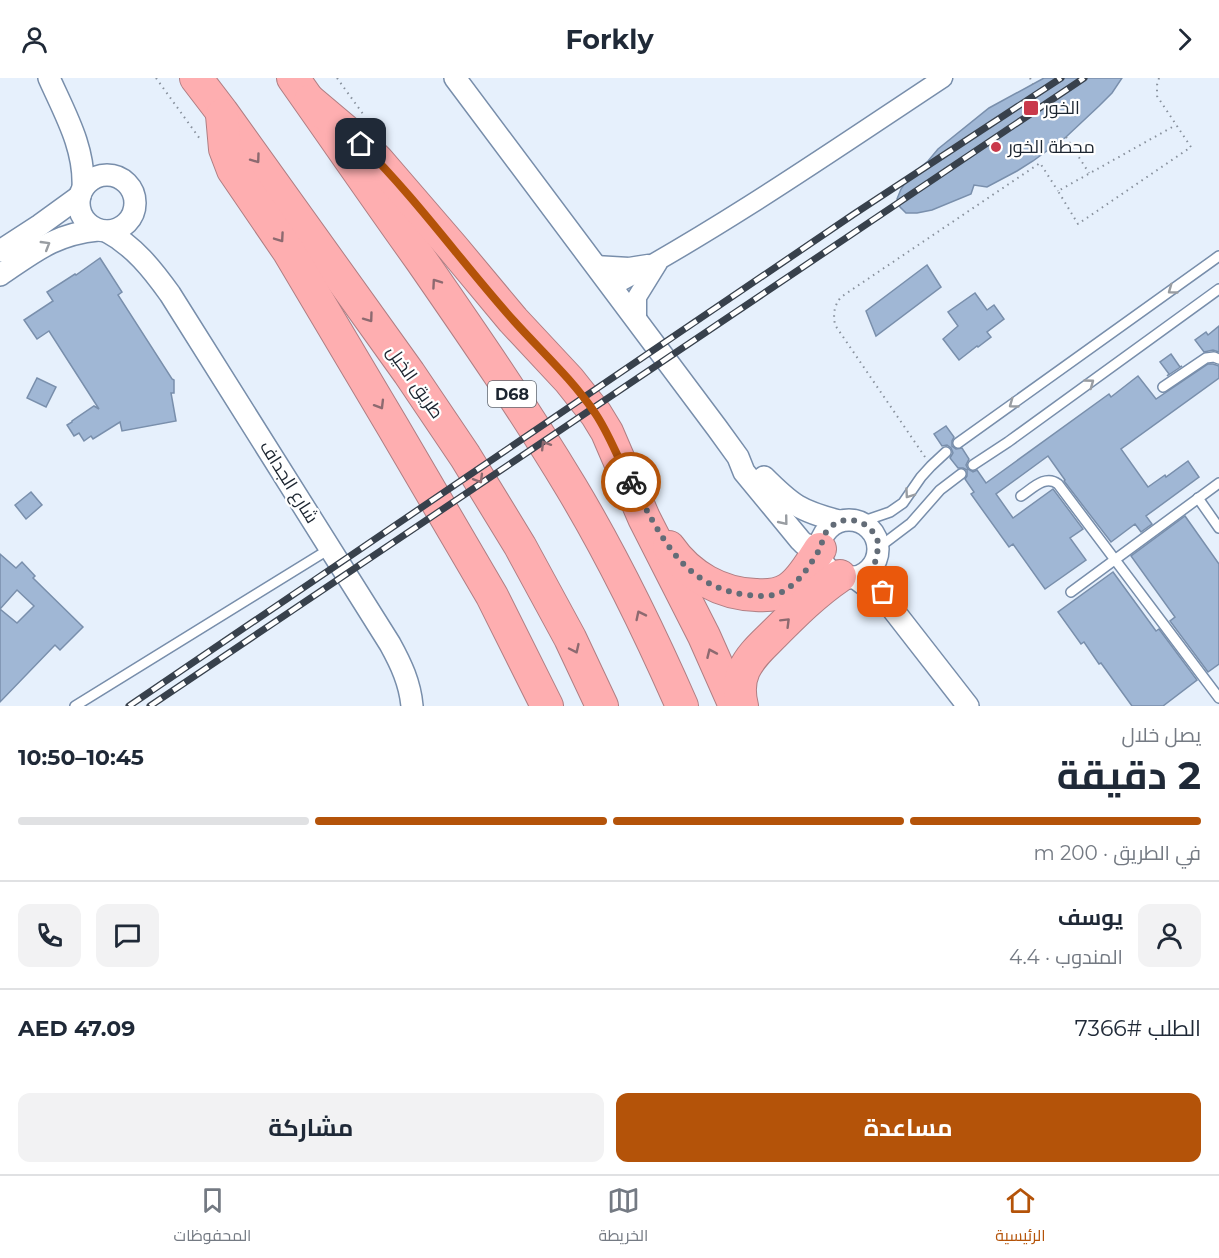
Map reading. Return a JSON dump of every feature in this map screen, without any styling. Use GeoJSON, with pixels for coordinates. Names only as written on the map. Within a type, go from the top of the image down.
{"type":"FeatureCollection","features":[{"type":"Feature","properties":{"kind":"highway","name":"طريق الخيل"},"geometry":{"type":"LineString","coordinates":[[196,78],[409,373],[465,456],[520,546],[570,638],[602,706]]}},
{"type":"Feature","properties":{"kind":"highway"},"geometry":{"type":"LineString","coordinates":[[301,90],[378,161],[513,320],[570,380],[596,414],[607,432],[644,518],[704,636],[735,706]]}},
{"type":"Feature","properties":{"kind":"highway","name":"D68"},"geometry":{"type":"LineString","coordinates":[[301,90],[470,330],[572,489],[618,571],[682,706]]}},
{"type":"Feature","properties":{"kind":"highway"},"geometry":{"type":"LineString","coordinates":[[222,112],[225,149],[233,170],[296,262],[492,596],[547,706]]}},
{"type":"Feature","properties":{"kind":"highway"},"geometry":{"type":"LineString","coordinates":[[626,474],[678,560],[699,577],[723,589],[750,595],[766,596],[780,593],[798,580],[820,549]]}},
{"type":"Feature","properties":{"kind":"highway"},"geometry":{"type":"LineString","coordinates":[[742,706],[741,681],[743,672],[753,655],[808,600],[847,577]]}},
{"type":"Feature","properties":{"kind":"highway"},"geometry":{"type":"LineString","coordinates":[[492,596],[524,685],[524,706]]}},
{"type":"Feature","properties":{"kind":"street"},"geometry":{"type":"LineString","coordinates":[[49,78],[76,139],[84,176],[79,204],[81,212],[90,226],[102,230]]}},
{"type":"Feature","properties":{"kind":"street"},"geometry":{"type":"LineString","coordinates":[[455,78],[738,457],[744,472],[800,540],[804,544],[820,549]]}},
{"type":"Feature","properties":{"kind":"street"},"geometry":{"type":"LineString","coordinates":[[615,293],[658,262],[804,170],[943,78]]}},
{"type":"Feature","properties":{"kind":"street"},"geometry":{"type":"LineString","coordinates":[[0,275],[49,243],[74,233],[117,229],[126,224],[132,215],[135,206],[130,188],[124,181],[99,164],[76,139]]}},
{"type":"Feature","properties":{"kind":"street"},"geometry":{"type":"LineString","coordinates":[[0,251],[40,225],[82,192],[90,181],[107,175],[116,177]]}},
{"type":"Feature","properties":{"kind":"street","name":"شارع الجداف"},"geometry":{"type":"LineString","coordinates":[[132,215],[139,241],[150,266]]}},
{"type":"Feature","properties":{"kind":"street","name":"شارع الجداف"},"geometry":{"type":"LineString","coordinates":[[102,230],[118,237],[129,246],[150,266],[170,294],[400,661],[407,679],[412,706]]}},
{"type":"Feature","properties":{"kind":"street"},"geometry":{"type":"LineString","coordinates":[[595,265],[629,267],[658,262]]}},
{"type":"Feature","properties":{"kind":"street"},"geometry":{"type":"LineString","coordinates":[[637,322],[637,297],[658,262]]}},
{"type":"Feature","properties":{"kind":"street"},"geometry":{"type":"LineString","coordinates":[[738,457],[750,464],[784,497],[799,508],[816,515],[839,521],[854,520],[868,526],[877,540],[879,581],[887,602],[968,706]]}},
{"type":"Feature","properties":{"kind":"street"},"geometry":{"type":"LineString","coordinates":[[839,521],[824,535],[820,549],[824,563],[828,568],[887,602]]}},
{"type":"Feature","properties":{"kind":"street"},"geometry":{"type":"LineString","coordinates":[[847,577],[866,572],[877,555]]}},
{"type":"Feature","properties":{"kind":"lane"},"geometry":{"type":"LineString","coordinates":[[958,442],[992,420],[1219,256]]}},
{"type":"Feature","properties":{"kind":"lane"},"geometry":{"type":"LineString","coordinates":[[974,465],[1219,289]]}},
{"type":"Feature","properties":{"kind":"lane"},"geometry":{"type":"LineString","coordinates":[[1163,387],[1206,358],[1219,359]]}},
{"type":"Feature","properties":{"kind":"lane"},"geometry":{"type":"LineString","coordinates":[[861,522],[900,506],[921,477],[946,452]]}},
{"type":"Feature","properties":{"kind":"lane"},"geometry":{"type":"LineString","coordinates":[[877,555],[911,524],[940,490],[961,474]]}},
{"type":"Feature","properties":{"kind":"lane"},"geometry":{"type":"LineString","coordinates":[[1021,496],[1044,481],[1054,481],[1059,484],[1219,698]]}},
{"type":"Feature","properties":{"kind":"lane"},"geometry":{"type":"LineString","coordinates":[[1071,592],[1219,483]]}},
{"type":"Feature","properties":{"kind":"lane"},"geometry":{"type":"LineString","coordinates":[[1198,498],[1219,528]]}},
{"type":"Feature","properties":{"kind":"lane"},"geometry":{"type":"LineString","coordinates":[[75,706],[331,548]]}},
{"type":"Feature","properties":{"kind":"path"},"geometry":{"type":"LineString","coordinates":[[1029,78],[1033,84]]}},
{"type":"Feature","properties":{"kind":"path"},"geometry":{"type":"LineString","coordinates":[[931,466],[836,325],[834,316],[836,305],[841,297],[1040,163],[1078,224],[1191,147],[1157,96],[1156,85],[1159,78]]}},
{"type":"Feature","properties":{"kind":"path"},"geometry":{"type":"LineString","coordinates":[[1058,191],[1176,125]]}},
{"type":"Feature","properties":{"kind":"path"},"geometry":{"type":"LineString","coordinates":[[1066,137],[1089,173]]}},
{"type":"Feature","properties":{"kind":"building","name":"محطة الخور"},"geometry":{"type":"Polygon","coordinates":[[[1044,78],[1122,78],[1112,93],[1066,137],[1017,171],[987,187],[974,185],[971,194],[932,210],[906,213],[900,207],[897,199],[901,189],[910,176],[938,149],[989,108],[1044,78]]]}},
{"type":"Feature","properties":{"kind":"building"},"geometry":{"type":"Polygon","coordinates":[[[100,258],[122,292],[118,295],[174,380],[174,393],[171,393],[176,421],[122,431],[120,422],[93,439],[91,436],[84,441],[79,433],[74,436],[67,425],[94,406],[99,409],[49,331],[37,339],[24,320],[53,301],[47,292],[100,258]]]}},
{"type":"Feature","properties":{"kind":"building"},"geometry":{"type":"Polygon","coordinates":[[[927,265],[941,287],[876,336],[866,311],[927,265]]]}},
{"type":"Feature","properties":{"kind":"building"},"geometry":{"type":"Polygon","coordinates":[[[975,293],[987,310],[994,305],[1004,319],[987,332],[991,337],[959,360],[943,339],[958,326],[948,312],[975,293]]]}},
{"type":"Feature","properties":{"kind":"building"},"geometry":{"type":"Polygon","coordinates":[[[1219,326],[1219,352],[1213,350],[1204,352],[1195,340],[1206,332],[1208,335],[1219,326]]]}},
{"type":"Feature","properties":{"kind":"building"},"geometry":{"type":"Polygon","coordinates":[[[1171,354],[1180,367],[1182,366],[1167,376],[1169,374],[1160,362],[1171,354]]]}},
{"type":"Feature","properties":{"kind":"building"},"geometry":{"type":"Polygon","coordinates":[[[1208,364],[1219,366],[1219,378],[1121,449],[1148,487],[1188,461],[1199,477],[1146,516],[1152,524],[1141,532],[1135,524],[1111,542],[1064,481],[1048,456],[996,494],[1013,518],[1053,489],[1083,529],[1070,538],[1086,560],[1045,589],[1013,544],[1009,547],[971,494],[974,492],[965,479],[967,470],[958,468],[950,458],[953,453],[951,448],[947,445],[942,446],[934,434],[946,426],[954,437],[952,446],[956,449],[962,448],[969,459],[966,465],[968,469],[973,472],[977,470],[986,483],[1109,394],[1111,397],[1138,376],[1156,399],[1208,364]]]}},
{"type":"Feature","properties":{"kind":"building"},"geometry":{"type":"Polygon","coordinates":[[[37,378],[56,387],[46,407],[27,398],[37,378]]]}},
{"type":"Feature","properties":{"kind":"building"},"geometry":{"type":"Polygon","coordinates":[[[31,492],[42,505],[26,519],[15,505],[31,492]]]}},
{"type":"Feature","properties":{"kind":"building"},"geometry":{"type":"Polygon","coordinates":[[[1185,516],[1219,564],[1219,664],[1208,672],[1170,621],[1175,617],[1131,556],[1185,516]]]}},
{"type":"Feature","properties":{"kind":"building"},"geometry":{"type":"Polygon","coordinates":[[[0,554],[16,568],[22,562],[35,576],[33,578],[83,627],[60,650],[55,645],[0,702],[0,554]],[[17,590],[0,609],[17,623],[34,606],[17,590]]]}},
{"type":"Feature","properties":{"kind":"building"},"geometry":{"type":"Polygon","coordinates":[[[1113,572],[1156,631],[1159,629],[1197,680],[1163,706],[1132,706],[1101,663],[1099,664],[1084,642],[1081,644],[1058,612],[1113,572]]]}},
{"type":"Feature","properties":{"kind":"railway"},"geometry":{"type":"LineString","coordinates":[[129,706],[854,214],[1061,78]]}},
{"type":"Feature","properties":{"kind":"railway"},"geometry":{"type":"LineString","coordinates":[[150,706],[1084,78]]}},
{"type":"Feature","properties":{"kind":"way so far"},"geometry":{"type":"LineString","coordinates":[[631,482],[678,560],[711,584],[736,593],[750,595],[766,596],[787,590],[798,580],[820,549],[828,529],[839,521],[854,520],[868,526],[877,540],[878,556],[875,562],[883,592]]}},
{"type":"Feature","properties":{"kind":"place","name":"الخور"},"geometry":{"type":"Point","coordinates":[1031,108]}},
{"type":"Feature","properties":{"kind":"place","name":"محطة الخور"},"geometry":{"type":"Point","coordinates":[996,147]}},
{"type":"Feature","properties":{"kind":"route"},"geometry":{"type":"LineString","coordinates":[[361,144],[513,320],[583,396],[607,432],[631,482]]}}]}
